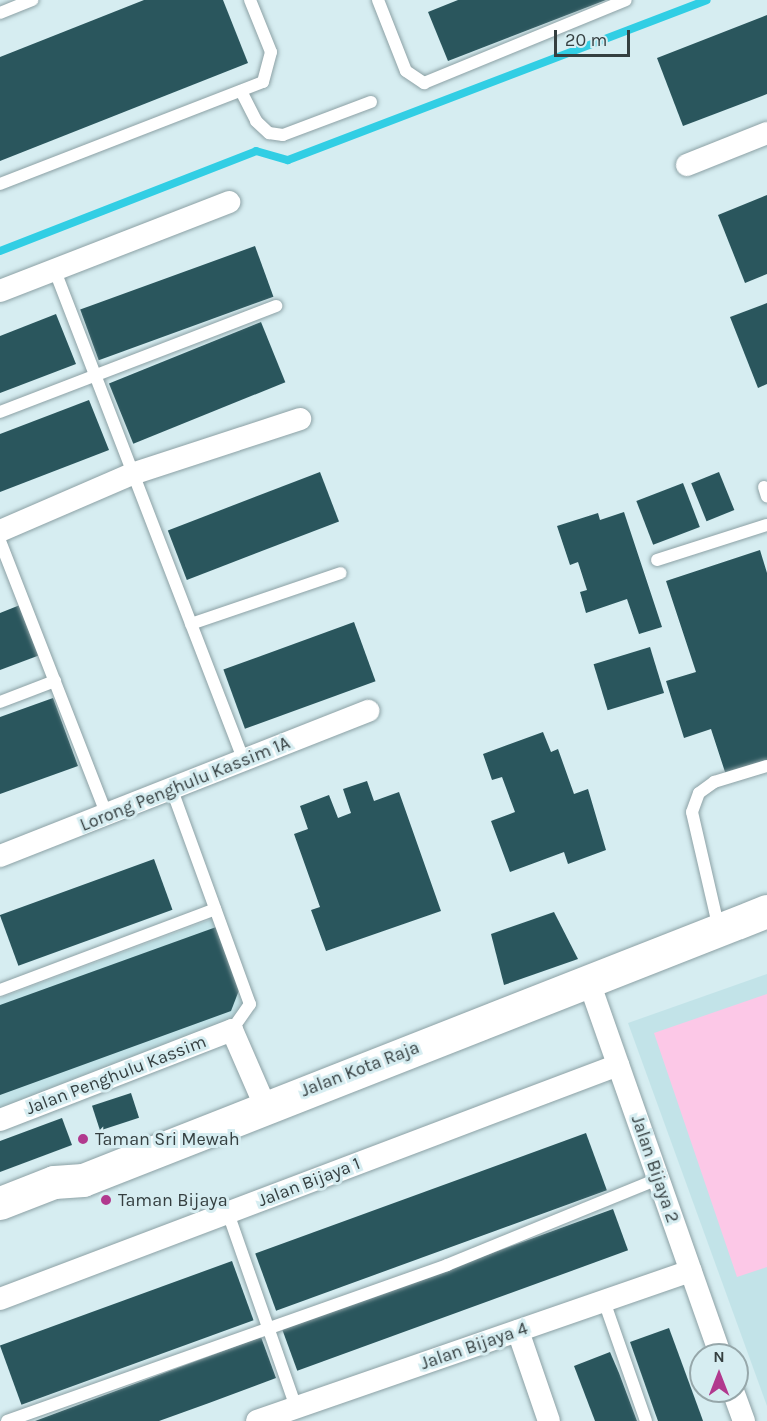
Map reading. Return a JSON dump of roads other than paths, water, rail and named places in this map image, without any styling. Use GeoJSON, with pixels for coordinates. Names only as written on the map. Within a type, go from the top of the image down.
{"type":"FeatureCollection","features":[{"type":"Feature","properties":{"kind":"main road","name":"Jalan Kota Raja"},"geometry":{"type":"LineString","coordinates":[[0,1203],[54,1182],[83,1180],[265,1106],[720,933],[767,911]]}},
{"type":"Feature","properties":{"kind":"main road","name":"Jalan Kota Raja"},"geometry":{"type":"LineString","coordinates":[[720,933],[767,922]]}},
{"type":"Feature","properties":{"kind":"main road"},"geometry":{"type":"LineString","coordinates":[[0,1222],[83,1180]]}},
{"type":"Feature","properties":{"kind":"street"},"geometry":{"type":"LineString","coordinates":[[687,165],[767,133]]}},
{"type":"Feature","properties":{"kind":"street"},"geometry":{"type":"LineString","coordinates":[[0,291],[55,272],[229,202]]}},
{"type":"Feature","properties":{"kind":"street"},"geometry":{"type":"LineString","coordinates":[[0,531],[132,474],[300,419]]}},
{"type":"Feature","properties":{"kind":"street","name":"Lorong Penghulu Kassim 1A"},"geometry":{"type":"LineString","coordinates":[[0,856],[107,816],[368,711]]}},
{"type":"Feature","properties":{"kind":"street","name":"Jalan Bijaya 2"},"geometry":{"type":"LineString","coordinates":[[589,982],[716,1343]]}},
{"type":"Feature","properties":{"kind":"street"},"geometry":{"type":"LineString","coordinates":[[232,1030],[265,1106]]}},
{"type":"Feature","properties":{"kind":"street","name":"Jalan Penghulu Kassim"},"geometry":{"type":"LineString","coordinates":[[0,1120],[232,1030]]}},
{"type":"Feature","properties":{"kind":"street","name":"Jalan Bijaya 1"},"geometry":{"type":"LineString","coordinates":[[0,1299],[618,1065]]}},
{"type":"Feature","properties":{"kind":"street","name":"Jalan Bijaya 4"},"geometry":{"type":"LineString","coordinates":[[257,1421],[691,1271]]}},
{"type":"Feature","properties":{"kind":"street"},"geometry":{"type":"LineString","coordinates":[[518,1331],[549,1421]]}},
{"type":"Feature","properties":{"kind":"street"},"geometry":{"type":"LineString","coordinates":[[737,1403],[744,1421]]}},
{"type":"Feature","properties":{"kind":"lane"},"geometry":{"type":"LineString","coordinates":[[0,13],[33,0]]}},
{"type":"Feature","properties":{"kind":"lane"},"geometry":{"type":"LineString","coordinates":[[0,184],[263,82],[271,69],[271,52],[250,0]]}},
{"type":"Feature","properties":{"kind":"lane"},"geometry":{"type":"LineString","coordinates":[[378,0],[406,71],[424,83],[626,0]]}},
{"type":"Feature","properties":{"kind":"lane"},"geometry":{"type":"LineString","coordinates":[[241,91],[256,121],[269,133],[283,135],[371,102]]}},
{"type":"Feature","properties":{"kind":"lane"},"geometry":{"type":"LineString","coordinates":[[55,272],[244,761]]}},
{"type":"Feature","properties":{"kind":"lane"},"geometry":{"type":"LineString","coordinates":[[0,412],[276,306]]}},
{"type":"Feature","properties":{"kind":"lane"},"geometry":{"type":"LineString","coordinates":[[657,560],[767,525]]}},
{"type":"Feature","properties":{"kind":"lane"},"geometry":{"type":"LineString","coordinates":[[0,542],[107,816]]}},
{"type":"Feature","properties":{"kind":"lane"},"geometry":{"type":"LineString","coordinates":[[191,624],[341,573]]}},
{"type":"Feature","properties":{"kind":"lane"},"geometry":{"type":"LineString","coordinates":[[0,702],[55,681]]}},
{"type":"Feature","properties":{"kind":"lane"},"geometry":{"type":"LineString","coordinates":[[720,933],[692,812],[699,793],[714,782],[767,766]]}},
{"type":"Feature","properties":{"kind":"lane"},"geometry":{"type":"LineString","coordinates":[[172,790],[250,1004],[232,1030]]}},
{"type":"Feature","properties":{"kind":"lane"},"geometry":{"type":"LineString","coordinates":[[0,990],[215,909]]}},
{"type":"Feature","properties":{"kind":"lane"},"geometry":{"type":"LineString","coordinates":[[6,1421],[268,1326],[447,1265],[658,1179]]}},
{"type":"Feature","properties":{"kind":"lane"},"geometry":{"type":"LineString","coordinates":[[228,1213],[296,1407]]}},
{"type":"Feature","properties":{"kind":"lane"},"geometry":{"type":"LineString","coordinates":[[604,1301],[646,1421]]}},
{"type":"Feature","properties":{"kind":"waterway"},"geometry":{"type":"LineString","coordinates":[[0,251],[256,151],[288,160],[706,0]]}},
{"type":"Feature","properties":{"kind":"place","name":"Taman Sri Mewah"},"geometry":{"type":"Point","coordinates":[83,1139]}},
{"type":"Feature","properties":{"kind":"place","name":"Taman Bijaya"},"geometry":{"type":"Point","coordinates":[106,1200]}}]}
